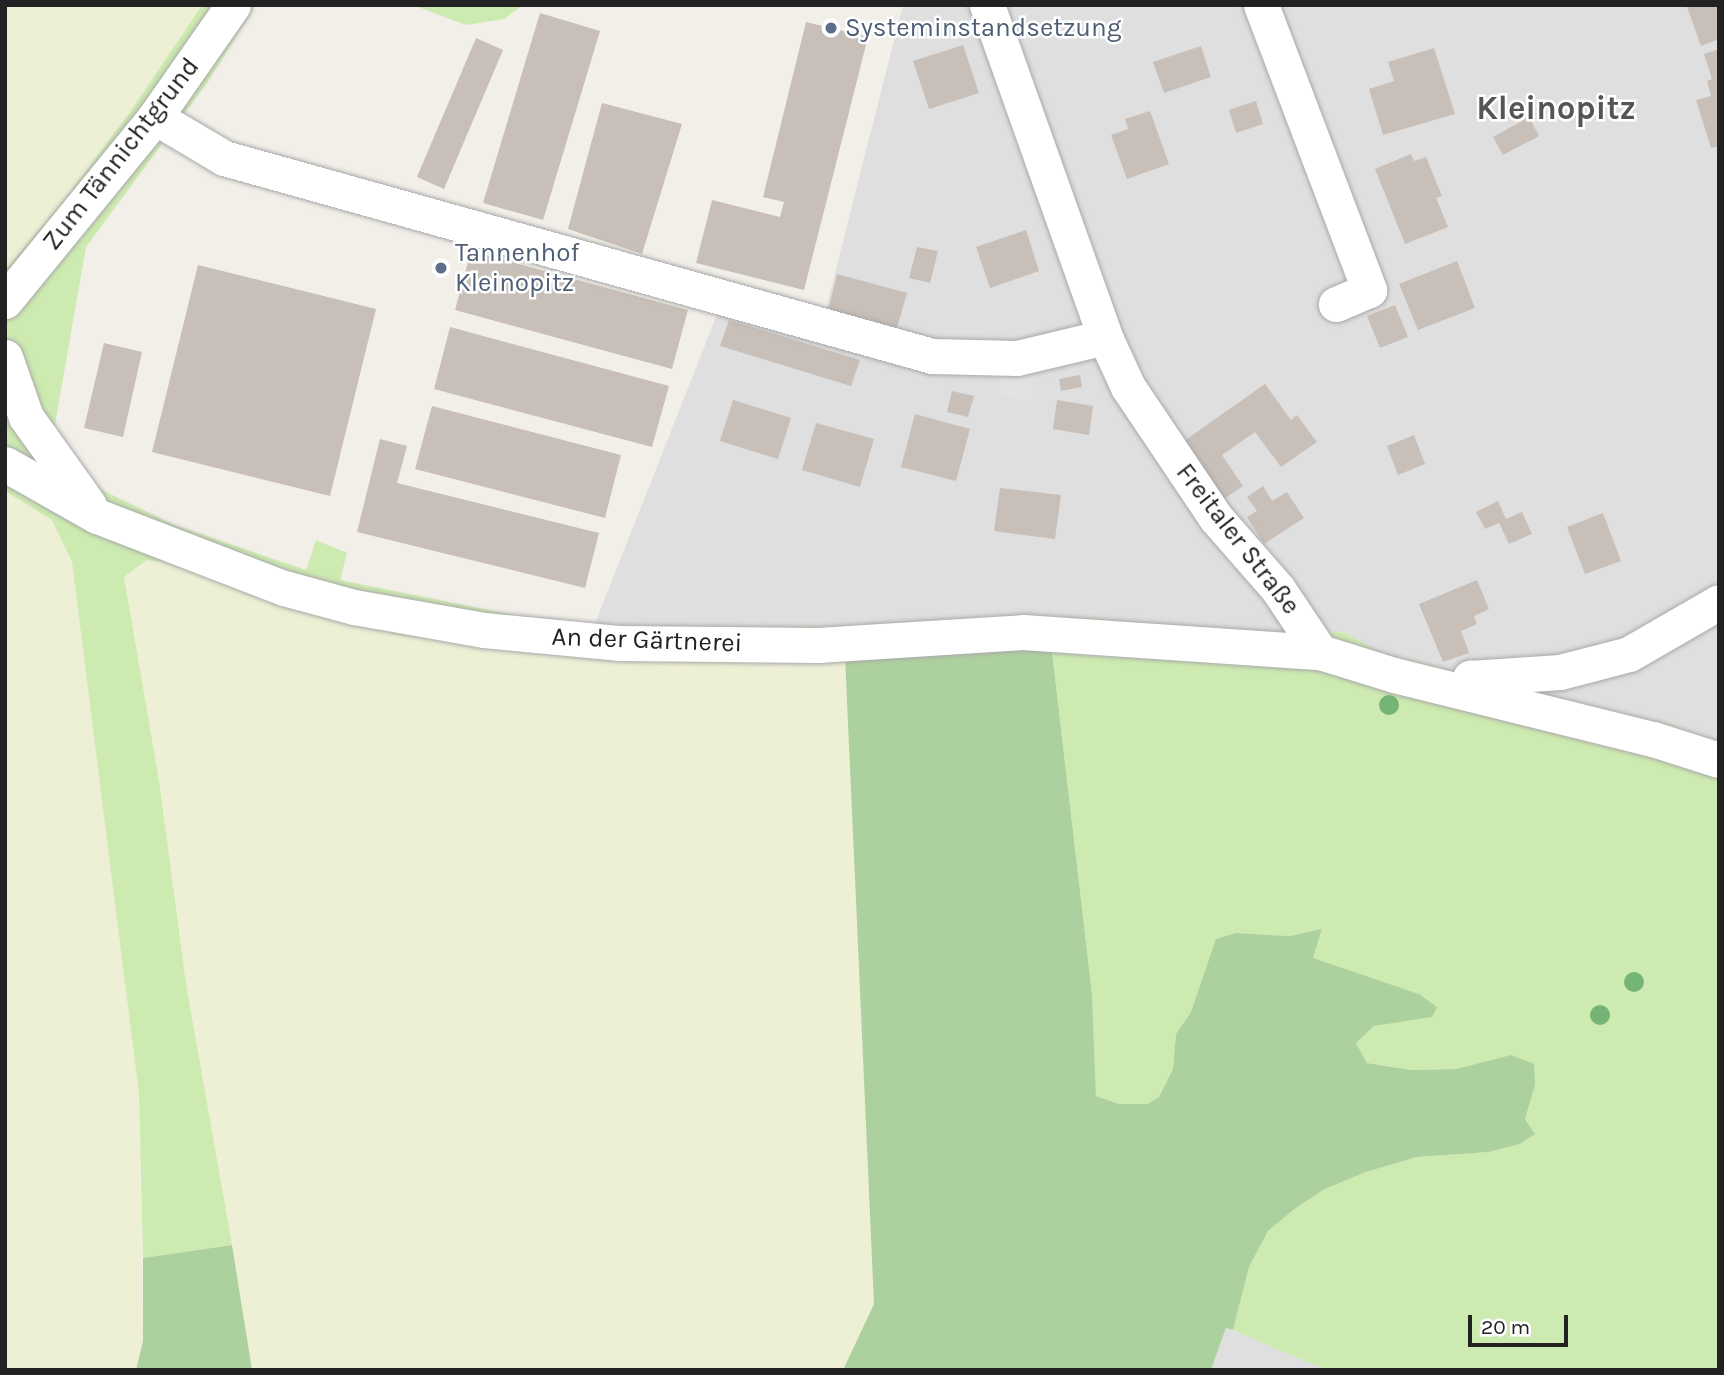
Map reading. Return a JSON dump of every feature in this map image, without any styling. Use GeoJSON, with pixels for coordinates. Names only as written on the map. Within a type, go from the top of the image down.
{"type":"FeatureCollection","features":[{"type":"Feature","properties":{"kind":"street","name":"Zum Tännichtgrund"},"geometry":{"type":"LineString","coordinates":[[5,301],[155,117],[233,5]]}},
{"type":"Feature","properties":{"kind":"street","name":"Freitaler Straße"},"geometry":{"type":"LineString","coordinates":[[987,5],[1013,69],[1105,337],[1128,387],[1216,518],[1294,609],[1320,652]]}},
{"type":"Feature","properties":{"kind":"street"},"geometry":{"type":"LineString","coordinates":[[1261,5],[1369,290],[1336,304]]}},
{"type":"Feature","properties":{"kind":"street"},"geometry":{"type":"LineString","coordinates":[[155,117],[223,158],[932,356],[1017,358],[1105,337]]}},
{"type":"Feature","properties":{"kind":"street"},"geometry":{"type":"LineString","coordinates":[[5,357],[26,417],[97,516]]}},
{"type":"Feature","properties":{"kind":"street","name":"An der Gärtnerei"},"geometry":{"type":"LineString","coordinates":[[5,464],[97,516],[284,588],[354,607],[484,630],[620,643],[818,645],[1023,632],[1320,652]]}},
{"type":"Feature","properties":{"kind":"street"},"geometry":{"type":"LineString","coordinates":[[1466,691],[1470,678],[1559,672],[1629,654],[1719,602]]}},
{"type":"Feature","properties":{"kind":"street"},"geometry":{"type":"LineString","coordinates":[[1320,652],[1394,675],[1653,739],[1719,760]]}},
{"type":"Feature","properties":{"kind":"shaded area"},"geometry":{"type":"Polygon","coordinates":[[[903,5],[1719,5],[1719,742],[1674,726],[1382,653],[1343,632],[1251,635],[1092,618],[935,621],[870,627],[594,626],[720,307],[818,340],[903,5]]]}},
{"type":"Feature","properties":{"kind":"shaded area"},"geometry":{"type":"Polygon","coordinates":[[[1034,371],[1030,400],[1000,396],[1000,373],[1034,371]]]}},
{"type":"Feature","properties":{"kind":"shaded area"},"geometry":{"type":"Polygon","coordinates":[[[1226,1328],[1276,1346],[1326,1370],[1211,1370],[1226,1328]]]}},
{"type":"Feature","properties":{"kind":"green space"},"geometry":{"type":"Polygon","coordinates":[[[5,5],[202,5],[130,112],[69,194],[5,270],[5,5]]]}},
{"type":"Feature","properties":{"kind":"green space"},"geometry":{"type":"Polygon","coordinates":[[[202,5],[256,5],[207,83],[86,247],[53,436],[102,490],[175,525],[306,570],[316,540],[347,553],[340,580],[519,616],[594,626],[870,627],[935,621],[1092,618],[1251,635],[1343,632],[1382,653],[1674,726],[1719,742],[1719,1370],[1326,1370],[1233,1330],[1249,1267],[1268,1231],[1297,1207],[1325,1189],[1366,1172],[1417,1157],[1489,1152],[1520,1144],[1535,1134],[1525,1119],[1535,1085],[1511,1055],[1456,1069],[1411,1070],[1367,1063],[1356,1043],[1374,1026],[1402,1021],[1419,994],[1312,958],[1322,930],[1290,936],[1236,933],[1204,978],[1191,1012],[1176,1034],[1173,1069],[1159,1097],[1147,1104],[1119,1104],[1096,1096],[1092,994],[1051,643],[550,653],[398,635],[316,614],[179,563],[147,560],[124,577],[159,781],[186,984],[232,1245],[143,1258],[139,1094],[72,562],[52,520],[5,491],[5,270],[69,194],[130,112],[202,5]]]}},
{"type":"Feature","properties":{"kind":"green space"},"geometry":{"type":"Polygon","coordinates":[[[413,5],[523,5],[504,19],[466,25],[413,5]]]}},
{"type":"Feature","properties":{"kind":"green space"},"geometry":{"type":"Polygon","coordinates":[[[5,491],[52,520],[72,562],[139,1094],[143,1341],[136,1370],[5,1370],[5,491]]]}},
{"type":"Feature","properties":{"kind":"green space"},"geometry":{"type":"Polygon","coordinates":[[[147,560],[179,563],[261,595],[845,656],[874,1304],[844,1369],[252,1370],[186,984],[124,577],[147,560]]]}},
{"type":"Feature","properties":{"kind":"green space"},"geometry":{"type":"Polygon","coordinates":[[[1051,643],[1092,994],[1096,1096],[1119,1104],[1147,1104],[1159,1097],[1173,1069],[1176,1034],[1191,1012],[1216,939],[1236,933],[1290,936],[1322,929],[1313,958],[1419,994],[1437,1007],[1432,1017],[1374,1026],[1356,1043],[1367,1063],[1411,1070],[1456,1069],[1511,1055],[1534,1064],[1535,1085],[1525,1119],[1535,1134],[1520,1144],[1489,1152],[1417,1157],[1366,1172],[1325,1189],[1297,1207],[1268,1231],[1249,1267],[1233,1330],[1226,1328],[1211,1370],[843,1370],[874,1304],[845,656],[1051,643]]]}},
{"type":"Feature","properties":{"kind":"green space"},"geometry":{"type":"Polygon","coordinates":[[[232,1245],[252,1370],[136,1370],[143,1341],[143,1258],[232,1245]]]}},
{"type":"Feature","properties":{"kind":"building"},"geometry":{"type":"Polygon","coordinates":[[[1719,5],[1719,39],[1701,46],[1687,7],[1719,5]]]}},
{"type":"Feature","properties":{"kind":"building"},"geometry":{"type":"Polygon","coordinates":[[[540,13],[600,31],[543,220],[483,203],[540,13]]]}},
{"type":"Feature","properties":{"kind":"building"},"geometry":{"type":"Polygon","coordinates":[[[806,22],[868,37],[804,290],[696,263],[712,200],[780,217],[784,202],[763,197],[806,22]]]}},
{"type":"Feature","properties":{"kind":"building"},"geometry":{"type":"Polygon","coordinates":[[[476,38],[503,50],[444,189],[417,177],[476,38]]]}},
{"type":"Feature","properties":{"kind":"building"},"geometry":{"type":"Polygon","coordinates":[[[963,45],[979,93],[929,109],[913,61],[963,45]]]}},
{"type":"Feature","properties":{"kind":"building"},"geometry":{"type":"Polygon","coordinates":[[[1201,46],[1211,77],[1164,93],[1153,62],[1201,46]]]}},
{"type":"Feature","properties":{"kind":"building"},"geometry":{"type":"Polygon","coordinates":[[[1434,48],[1455,114],[1383,135],[1369,89],[1394,81],[1388,62],[1434,48]]]}},
{"type":"Feature","properties":{"kind":"building"},"geometry":{"type":"Polygon","coordinates":[[[1719,49],[1719,146],[1711,148],[1696,100],[1711,96],[1707,81],[1712,79],[1704,54],[1719,49]]]}},
{"type":"Feature","properties":{"kind":"building"},"geometry":{"type":"Polygon","coordinates":[[[1256,101],[1263,124],[1236,133],[1229,110],[1256,101]]]}},
{"type":"Feature","properties":{"kind":"building"},"geometry":{"type":"Polygon","coordinates":[[[602,103],[682,124],[642,254],[568,229],[602,103]]]}},
{"type":"Feature","properties":{"kind":"building"},"geometry":{"type":"Polygon","coordinates":[[[1150,111],[1169,164],[1127,179],[1111,135],[1128,129],[1125,119],[1150,111]]]}},
{"type":"Feature","properties":{"kind":"building"},"geometry":{"type":"Polygon","coordinates":[[[1529,117],[1539,136],[1503,155],[1493,137],[1529,117]]]}},
{"type":"Feature","properties":{"kind":"building"},"geometry":{"type":"Polygon","coordinates":[[[1411,154],[1414,161],[1426,157],[1442,196],[1436,198],[1448,227],[1405,244],[1375,169],[1411,154]]]}},
{"type":"Feature","properties":{"kind":"building"},"geometry":{"type":"Polygon","coordinates":[[[1026,230],[1039,271],[990,288],[976,247],[1026,230]]]}},
{"type":"Feature","properties":{"kind":"building"},"geometry":{"type":"Polygon","coordinates":[[[917,247],[938,251],[930,283],[909,278],[917,247]]]}},
{"type":"Feature","properties":{"kind":"building"},"geometry":{"type":"Polygon","coordinates":[[[471,251],[688,310],[672,369],[455,310],[471,251]]]}},
{"type":"Feature","properties":{"kind":"building"},"geometry":{"type":"Polygon","coordinates":[[[1457,261],[1475,308],[1418,330],[1399,284],[1457,261]]]}},
{"type":"Feature","properties":{"kind":"building"},"geometry":{"type":"Polygon","coordinates":[[[198,265],[376,309],[330,496],[152,452],[198,265]]]}},
{"type":"Feature","properties":{"kind":"building"},"geometry":{"type":"Polygon","coordinates":[[[837,274],[907,293],[897,328],[828,310],[837,274]]]}},
{"type":"Feature","properties":{"kind":"building"},"geometry":{"type":"Polygon","coordinates":[[[1395,305],[1408,337],[1380,348],[1367,316],[1395,305]]]}},
{"type":"Feature","properties":{"kind":"building"},"geometry":{"type":"Polygon","coordinates":[[[729,320],[860,360],[851,386],[720,346],[729,320]]]}},
{"type":"Feature","properties":{"kind":"building"},"geometry":{"type":"Polygon","coordinates":[[[450,327],[669,386],[652,447],[434,389],[450,327]]]}},
{"type":"Feature","properties":{"kind":"building"},"geometry":{"type":"Polygon","coordinates":[[[104,343],[142,352],[123,437],[84,428],[104,343]]]}},
{"type":"Feature","properties":{"kind":"building"},"geometry":{"type":"Polygon","coordinates":[[[1080,375],[1082,387],[1061,391],[1059,379],[1080,375]]]}},
{"type":"Feature","properties":{"kind":"building"},"geometry":{"type":"Polygon","coordinates":[[[1265,384],[1291,420],[1297,415],[1317,442],[1281,467],[1255,432],[1222,455],[1243,486],[1218,503],[1177,446],[1265,384]]]}},
{"type":"Feature","properties":{"kind":"building"},"geometry":{"type":"Polygon","coordinates":[[[952,391],[974,396],[968,417],[947,412],[952,391]]]}},
{"type":"Feature","properties":{"kind":"building"},"geometry":{"type":"Polygon","coordinates":[[[733,400],[791,418],[778,459],[720,441],[733,400]]]}},
{"type":"Feature","properties":{"kind":"building"},"geometry":{"type":"Polygon","coordinates":[[[1057,400],[1093,406],[1089,435],[1053,429],[1057,400]]]}},
{"type":"Feature","properties":{"kind":"building"},"geometry":{"type":"Polygon","coordinates":[[[432,406],[621,455],[605,518],[415,469],[432,406]]]}},
{"type":"Feature","properties":{"kind":"building"},"geometry":{"type":"Polygon","coordinates":[[[915,414],[970,429],[956,481],[901,467],[915,414]]]}},
{"type":"Feature","properties":{"kind":"building"},"geometry":{"type":"Polygon","coordinates":[[[816,423],[874,439],[860,487],[802,470],[816,423]]]}},
{"type":"Feature","properties":{"kind":"building"},"geometry":{"type":"Polygon","coordinates":[[[1414,435],[1425,464],[1398,475],[1387,446],[1414,435]]]}},
{"type":"Feature","properties":{"kind":"building"},"geometry":{"type":"Polygon","coordinates":[[[380,439],[407,446],[397,483],[599,533],[585,588],[357,532],[380,439]]]}},
{"type":"Feature","properties":{"kind":"building"},"geometry":{"type":"Polygon","coordinates":[[[1263,486],[1272,501],[1287,492],[1304,518],[1264,544],[1247,517],[1257,511],[1247,497],[1263,486]]]}},
{"type":"Feature","properties":{"kind":"building"},"geometry":{"type":"Polygon","coordinates":[[[1000,488],[1061,495],[1055,539],[994,531],[1000,488]]]}},
{"type":"Feature","properties":{"kind":"building"},"geometry":{"type":"Polygon","coordinates":[[[1498,501],[1506,519],[1522,512],[1532,534],[1509,544],[1499,523],[1485,529],[1476,512],[1498,501]]]}},
{"type":"Feature","properties":{"kind":"building"},"geometry":{"type":"Polygon","coordinates":[[[1603,513],[1621,561],[1585,574],[1567,527],[1603,513]]]}},
{"type":"Feature","properties":{"kind":"building"},"geometry":{"type":"Polygon","coordinates":[[[1477,580],[1489,609],[1474,616],[1477,624],[1461,631],[1469,653],[1443,662],[1419,604],[1477,580]]]}},
{"type":"Feature","properties":{"kind":"place","name":"Systeminstandsetzung"},"geometry":{"type":"Point","coordinates":[831,28]}},
{"type":"Feature","properties":{"kind":"place","name":"Tannenhof Kleinopitz"},"geometry":{"type":"Point","coordinates":[441,268]}},
{"type":"Feature","properties":{"kind":"district","name":"Kleinopitz"},"geometry":{"type":"Point","coordinates":[1556,109]}}]}
